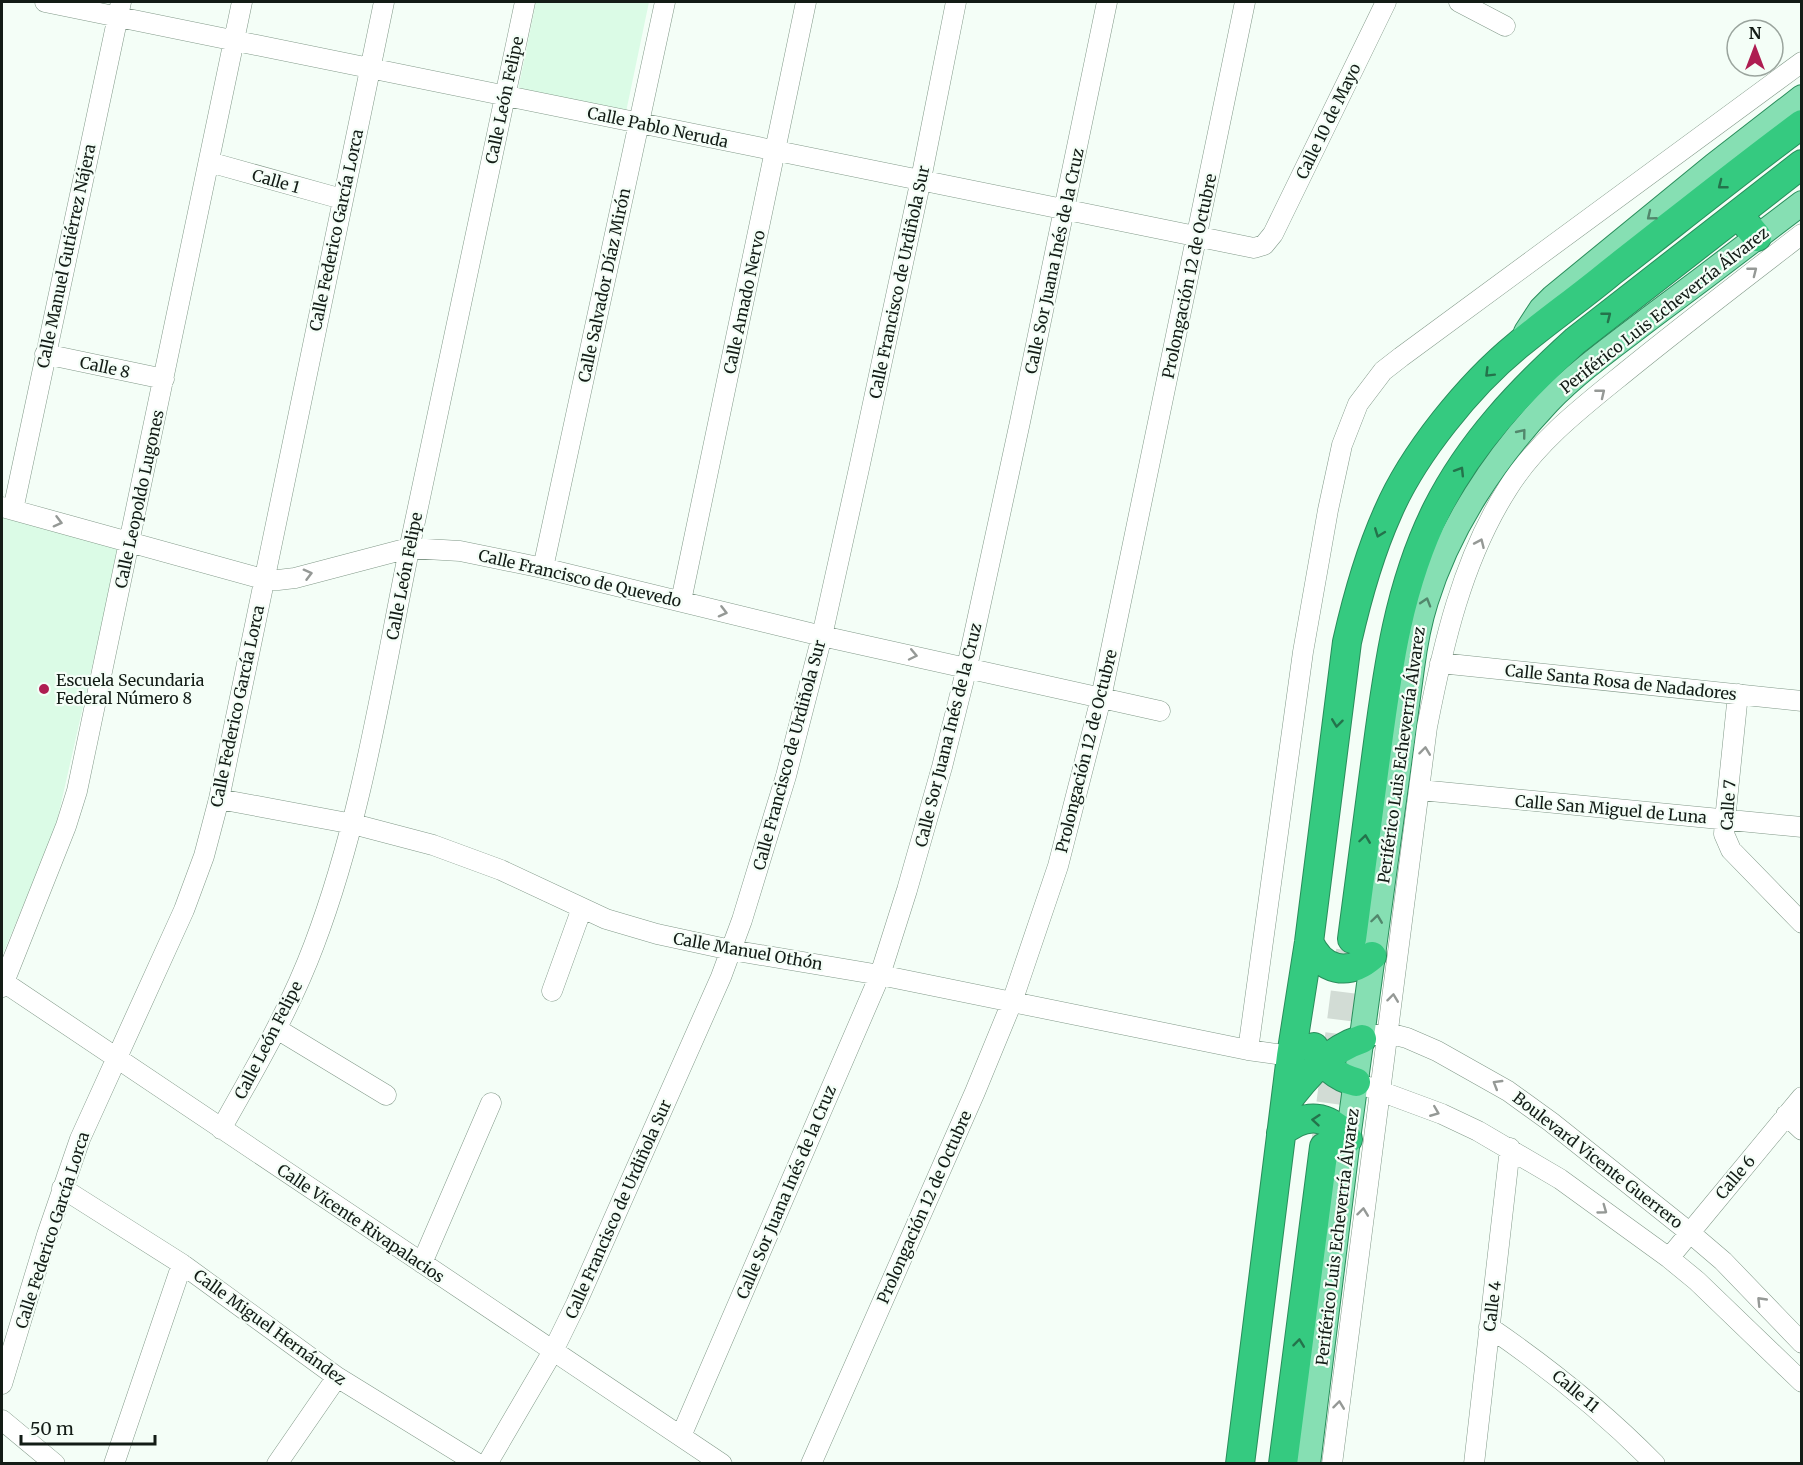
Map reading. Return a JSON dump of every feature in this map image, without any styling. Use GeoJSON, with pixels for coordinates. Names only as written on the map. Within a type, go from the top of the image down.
{"type":"FeatureCollection","features":[{"type":"Feature","properties":{"kind":"highway"},"geometry":{"type":"LineString","coordinates":[[1240,1464],[1291,1056],[1309,942],[1347,642],[1357,598],[1388,510],[1432,438],[1467,396],[1517,346],[1802,124]]}},
{"type":"Feature","properties":{"kind":"highway","name":"Periférico Luis Echeverría Álvarez"},"geometry":{"type":"LineString","coordinates":[[1362,947],[1388,667],[1407,580],[1438,507],[1486,433],[1516,396],[1540,372],[1575,341],[1802,164]]}},
{"type":"Feature","properties":{"kind":"highway"},"geometry":{"type":"LineString","coordinates":[[1738,214],[1757,237]]}},
{"type":"Feature","properties":{"kind":"highway"},"geometry":{"type":"LineString","coordinates":[[1309,942],[1321,960],[1342,969],[1353,968],[1364,963],[1362,947]]}},
{"type":"Feature","properties":{"kind":"highway"},"geometry":{"type":"LineString","coordinates":[[1299,1006],[1311,1041],[1323,1062],[1343,1078],[1368,1086]]}},
{"type":"Feature","properties":{"kind":"highway"},"geometry":{"type":"LineString","coordinates":[[1286,1104],[1306,1077],[1323,1062],[1347,1044],[1375,1036]]}},
{"type":"Feature","properties":{"kind":"highway"},"geometry":{"type":"LineString","coordinates":[[1281,1133],[1303,1119],[1316,1118],[1340,1129],[1336,1143]]}},
{"type":"Feature","properties":{"kind":"highway","name":"Periférico Luis Echeverría Álvarez"},"geometry":{"type":"LineString","coordinates":[[1283,1464],[1336,1143]]}},
{"type":"Feature","properties":{"kind":"main road"},"geometry":{"type":"LineString","coordinates":[[1517,346],[1541,309],[1553,297],[1713,166],[1802,97]]}},
{"type":"Feature","properties":{"kind":"main road","name":"Periférico Luis Echeverría Álvarez"},"geometry":{"type":"LineString","coordinates":[[1308,1464],[1336,1143],[1368,1086],[1375,1036],[1362,947],[1418,633],[1437,569],[1454,531],[1475,496],[1549,401],[1586,367],[1802,203]]}},
{"type":"Feature","properties":{"kind":"street","name":"Calle Pablo Neruda"},"geometry":{"type":"LineString","coordinates":[[45,2],[119,9],[234,40],[1254,248],[1269,241]]}},
{"type":"Feature","properties":{"kind":"street","name":"Calle Leopoldo Lugones"},"geometry":{"type":"LineString","coordinates":[[2,984],[66,826],[77,791],[242,2]]}},
{"type":"Feature","properties":{"kind":"street","name":"Calle Federico García Lorca"},"geometry":{"type":"LineString","coordinates":[[2,1384],[62,1188],[80,1139],[184,910],[204,856],[219,799],[384,2]]}},
{"type":"Feature","properties":{"kind":"street","name":"Calle León Felipe"},"geometry":{"type":"LineString","coordinates":[[221,1129],[277,1029],[314,946],[353,824],[525,2]]}},
{"type":"Feature","properties":{"kind":"street","name":"Calle Salvador Díaz Mirón"},"geometry":{"type":"LineString","coordinates":[[543,568],[665,2]]}},
{"type":"Feature","properties":{"kind":"street","name":"Calle Amado Nervo"},"geometry":{"type":"LineString","coordinates":[[681,601],[806,2]]}},
{"type":"Feature","properties":{"kind":"street","name":"Calle Francisco de Urdiñola Sur"},"geometry":{"type":"LineString","coordinates":[[487,1464],[553,1351],[699,1028],[731,950],[758,869],[786,776],[822,636],[957,2]]}},
{"type":"Feature","properties":{"kind":"street","name":"Calle Sor Juana Inés de la Cruz"},"geometry":{"type":"LineString","coordinates":[[681,1436],[880,975],[907,890],[933,801],[967,667],[1107,2]]}},
{"type":"Feature","properties":{"kind":"street","name":"Prolongación 12 de Octubre"},"geometry":{"type":"LineString","coordinates":[[811,1464],[975,1092],[1012,1002],[1058,866],[1101,698],[1245,2]]}},
{"type":"Feature","properties":{"kind":"street","name":"Calle 10 de Mayo"},"geometry":{"type":"LineString","coordinates":[[1269,241],[1386,2]]}},
{"type":"Feature","properties":{"kind":"street"},"geometry":{"type":"LineString","coordinates":[[1460,2],[1505,26]]}},
{"type":"Feature","properties":{"kind":"street","name":"Calle Manuel Gutiérrez Nájera"},"geometry":{"type":"LineString","coordinates":[[7,509],[45,354],[119,9]]}},
{"type":"Feature","properties":{"kind":"street"},"geometry":{"type":"LineString","coordinates":[[1248,1050],[1314,587],[1342,445],[1358,404],[1383,371],[1401,357],[1802,62]]}},
{"type":"Feature","properties":{"kind":"street","name":"Calle 1"},"geometry":{"type":"LineString","coordinates":[[210,162],[342,199]]}},
{"type":"Feature","properties":{"kind":"street","name":"Periférico Luis Echeverría Álvarez"},"geometry":{"type":"LineString","coordinates":[[1375,1036],[1420,790],[1427,727],[1440,663],[1454,608],[1480,543],[1508,488],[1528,461],[1581,409],[1665,339],[1802,234]]}},
{"type":"Feature","properties":{"kind":"street","name":"Calle 8"},"geometry":{"type":"LineString","coordinates":[[45,354],[164,379]]}},
{"type":"Feature","properties":{"kind":"street","name":"Calle Francisco de Quevedo"},"geometry":{"type":"LineString","coordinates":[[7,509],[263,579],[295,578],[409,548],[460,551],[543,568],[822,636],[1160,711]]}},
{"type":"Feature","properties":{"kind":"street","name":"Calle Santa Rosa de Nadadores"},"geometry":{"type":"LineString","coordinates":[[1440,663],[1802,701]]}},
{"type":"Feature","properties":{"kind":"street","name":"Calle 7"},"geometry":{"type":"LineString","coordinates":[[1738,694],[1724,834],[1731,850],[1802,923]]}},
{"type":"Feature","properties":{"kind":"street","name":"Calle San Miguel de Luna"},"geometry":{"type":"LineString","coordinates":[[1420,790],[1802,827]]}},
{"type":"Feature","properties":{"kind":"street","name":"Calle Manuel Othón"},"geometry":{"type":"LineString","coordinates":[[219,799],[353,824],[413,839],[468,857],[628,927],[731,950],[880,975],[1248,1050],[1291,1056]]}},
{"type":"Feature","properties":{"kind":"street"},"geometry":{"type":"LineString","coordinates":[[552,991],[582,908]]}},
{"type":"Feature","properties":{"kind":"street","name":"Calle Vicente Rivapalacios"},"geometry":{"type":"LineString","coordinates":[[2,984],[722,1464]]}},
{"type":"Feature","properties":{"kind":"street"},"geometry":{"type":"LineString","coordinates":[[277,1029],[386,1095]]}},
{"type":"Feature","properties":{"kind":"street","name":"Boulevard Vicente Guerrero"},"geometry":{"type":"LineString","coordinates":[[1375,1036],[1407,1038],[1437,1050],[1508,1091],[1625,1179],[1723,1261],[1802,1342]]}},
{"type":"Feature","properties":{"kind":"street","name":"Periférico Luis Echeverría Álvarez"},"geometry":{"type":"LineString","coordinates":[[1332,1464],[1368,1086]]}},
{"type":"Feature","properties":{"kind":"street","name":"Boulevard Vicente Guerrero"},"geometry":{"type":"LineString","coordinates":[[1368,1086],[1442,1114],[1510,1148],[1560,1179],[1669,1258],[1727,1308],[1802,1382]]}},
{"type":"Feature","properties":{"kind":"street","name":"Calle 6"},"geometry":{"type":"LineString","coordinates":[[1669,1258],[1802,1097]]}},
{"type":"Feature","properties":{"kind":"street"},"geometry":{"type":"LineString","coordinates":[[422,1263],[490,1103]]}},
{"type":"Feature","properties":{"kind":"street"},"geometry":{"type":"LineString","coordinates":[[1786,1115],[1802,1130]]}},
{"type":"Feature","properties":{"kind":"street","name":"Calle 4"},"geometry":{"type":"LineString","coordinates":[[1473,1464],[1510,1148]]}},
{"type":"Feature","properties":{"kind":"street","name":"Calle Miguel Hernández"},"geometry":{"type":"LineString","coordinates":[[62,1188],[182,1264],[337,1377],[478,1464]]}},
{"type":"Feature","properties":{"kind":"street"},"geometry":{"type":"LineString","coordinates":[[114,1464],[182,1264]]}},
{"type":"Feature","properties":{"kind":"street","name":"Calle 11"},"geometry":{"type":"LineString","coordinates":[[1489,1327],[1572,1387],[1644,1460]]}},
{"type":"Feature","properties":{"kind":"street"},"geometry":{"type":"LineString","coordinates":[[277,1464],[337,1377]]}},
{"type":"Feature","properties":{"kind":"street"},"geometry":{"type":"LineString","coordinates":[[2,1420],[42,1460]]}},
{"type":"Feature","properties":{"kind":"shaded area"},"geometry":{"type":"Polygon","coordinates":[[[536,2],[649,2],[626,112],[518,90],[536,2]]]}},
{"type":"Feature","properties":{"kind":"shaded area","name":"Escuela Secundaria Federal Número 8"},"geometry":{"type":"Polygon","coordinates":[[[2,515],[119,548],[55,830],[2,956],[2,515]]]}},
{"type":"Feature","properties":{"kind":"tunnel"},"geometry":{"type":"LineString","coordinates":[[1325,1145],[1351,944]]}},
{"type":"Feature","properties":{"kind":"place","name":"Escuela Secundaria Federal Número 8"},"geometry":{"type":"Point","coordinates":[44,689]}}]}
